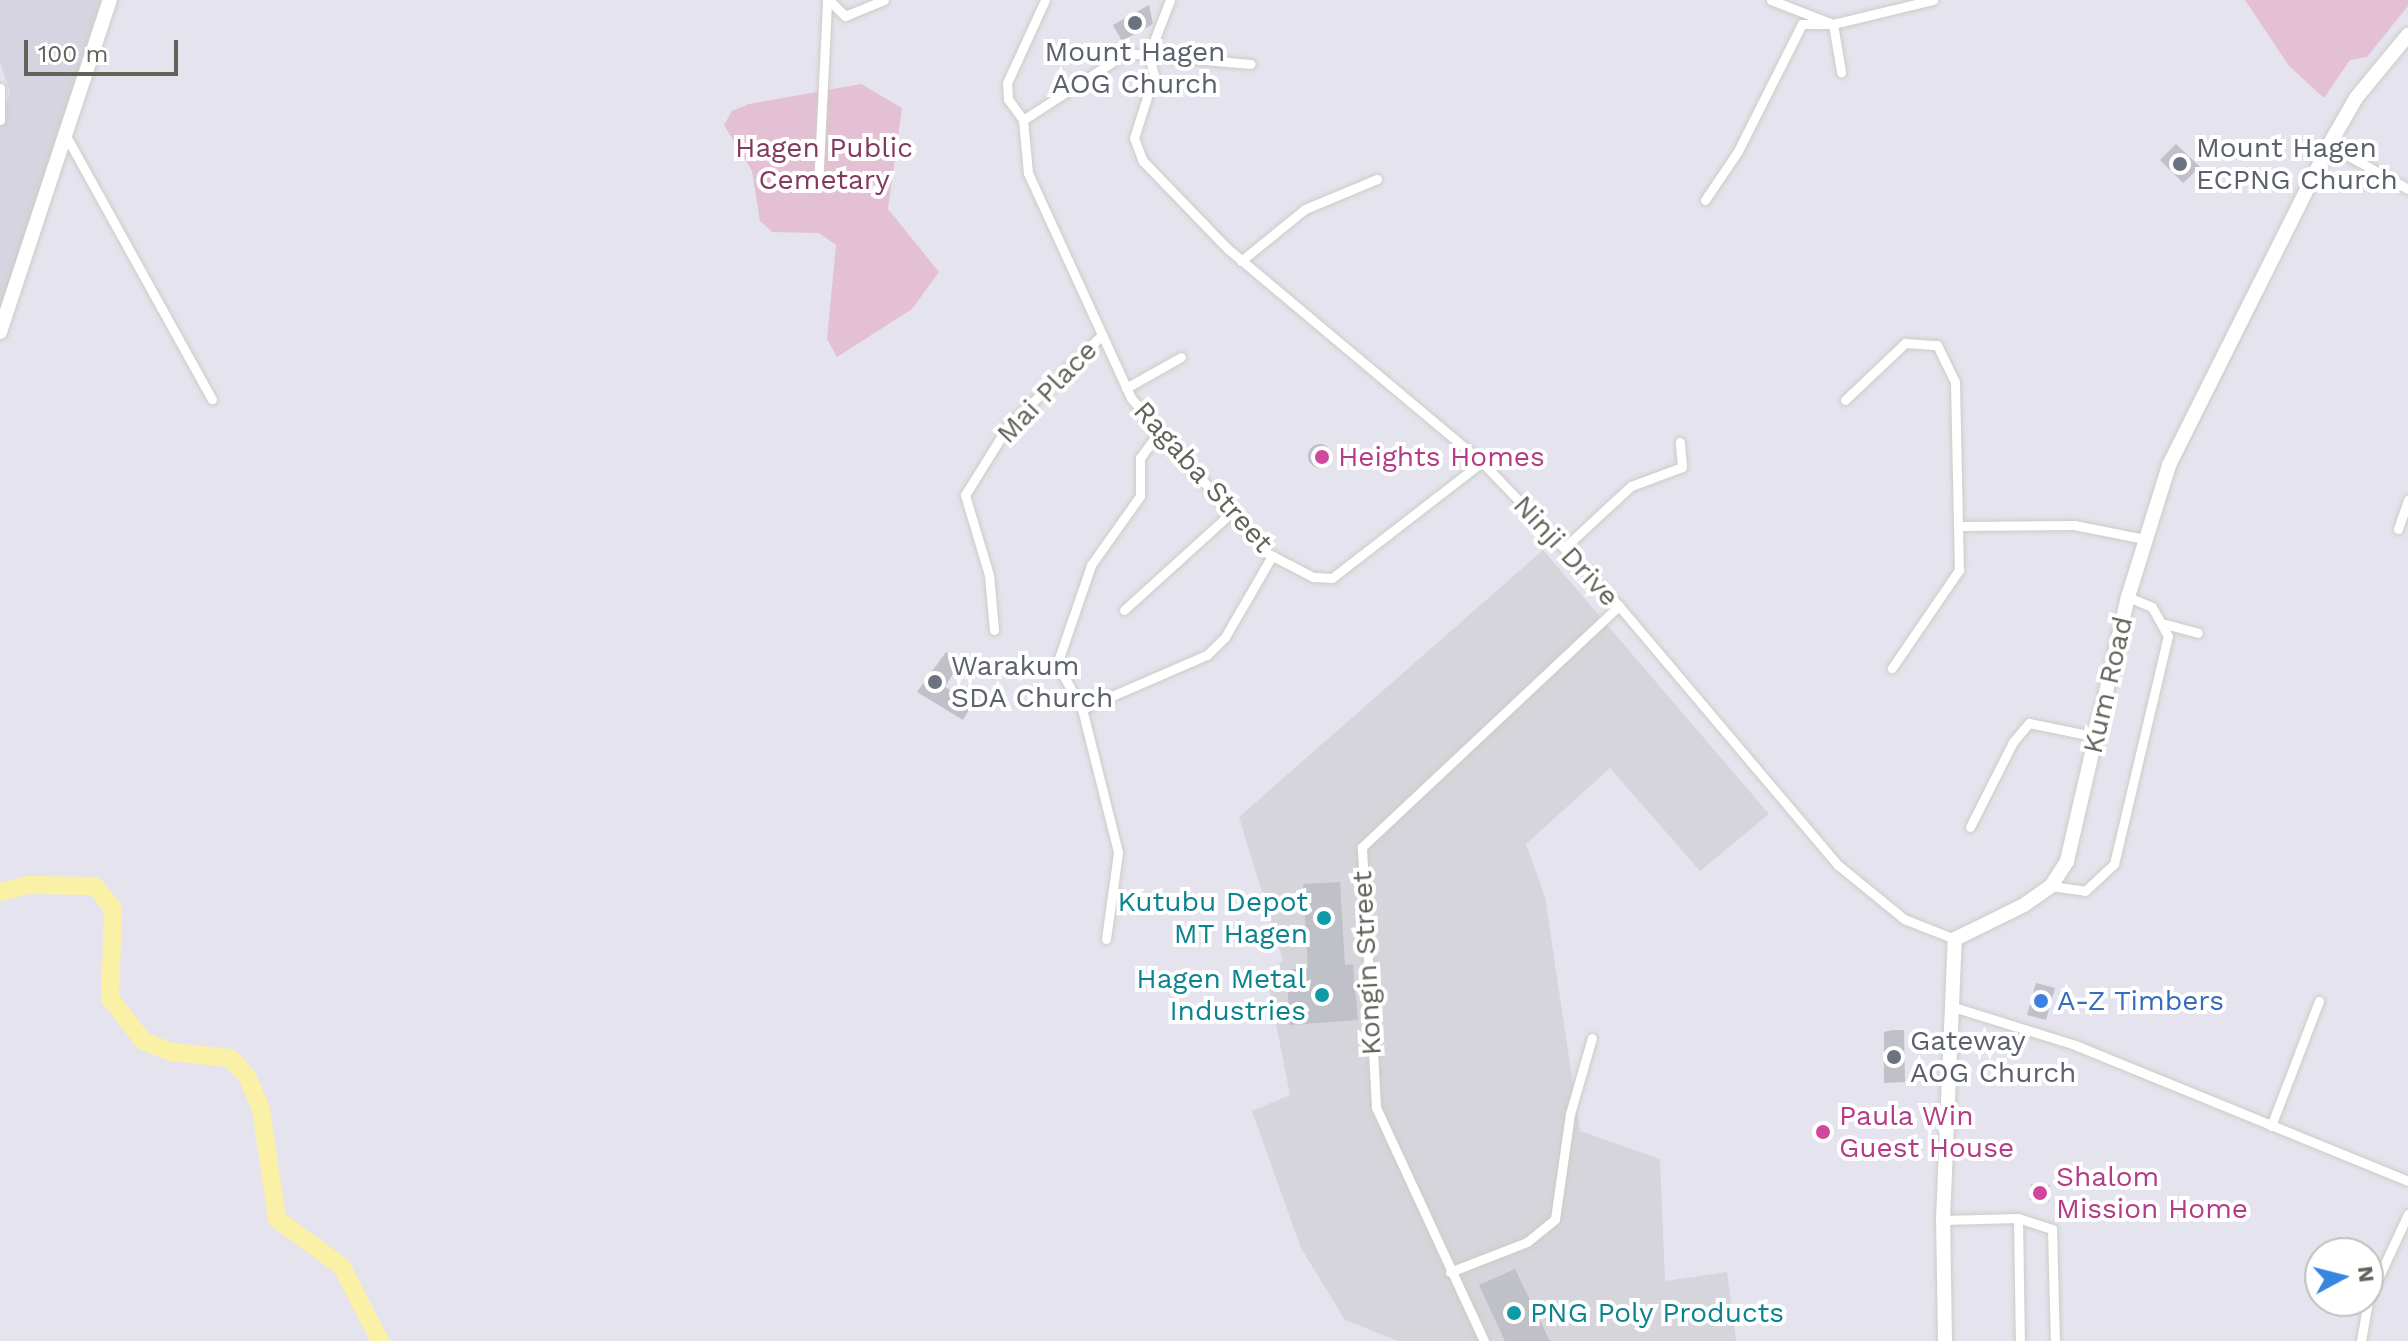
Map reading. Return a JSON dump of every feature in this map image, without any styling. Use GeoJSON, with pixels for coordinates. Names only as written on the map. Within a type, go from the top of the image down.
{"type":"FeatureCollection","features":[{"type":"Feature","properties":{"kind":"street"},"geometry":{"type":"LineString","coordinates":[[0,332],[110,0]]}},
{"type":"Feature","properties":{"kind":"street"},"geometry":{"type":"LineString","coordinates":[[828,0],[845,16],[884,0]]}},
{"type":"Feature","properties":{"kind":"street"},"geometry":{"type":"LineString","coordinates":[[818,187],[828,0]]}},
{"type":"Feature","properties":{"kind":"street","name":"Ragaba Street"},"geometry":{"type":"LineString","coordinates":[[1045,0],[1007,83],[1008,99],[1023,120],[1028,173],[1126,388],[1159,432],[1231,513],[1272,556],[1313,577],[1347,571],[1482,462]]}},
{"type":"Feature","properties":{"kind":"street","name":"Ninji Drive"},"geometry":{"type":"LineString","coordinates":[[1170,0],[1149,54],[1154,75],[1135,149],[1241,261],[1482,462],[1619,606],[1838,865],[1904,919],[1955,939]]}},
{"type":"Feature","properties":{"kind":"street"},"geometry":{"type":"LineString","coordinates":[[1771,0],[1833,24]]}},
{"type":"Feature","properties":{"kind":"street"},"geometry":{"type":"LineString","coordinates":[[1705,200],[1738,151],[1802,24],[1833,24],[1933,0]]}},
{"type":"Feature","properties":{"kind":"street"},"geometry":{"type":"LineString","coordinates":[[1833,24],[1841,72]]}},
{"type":"Feature","properties":{"kind":"street","name":"Kum Road"},"geometry":{"type":"LineString","coordinates":[[2051,886],[2067,861],[2128,597],[2169,465],[2329,145],[2356,98],[2408,35]]}},
{"type":"Feature","properties":{"kind":"street"},"geometry":{"type":"LineString","coordinates":[[1023,120],[1126,53],[1251,64]]}},
{"type":"Feature","properties":{"kind":"street"},"geometry":{"type":"LineString","coordinates":[[0,88],[0,120]]}},
{"type":"Feature","properties":{"kind":"street"},"geometry":{"type":"LineString","coordinates":[[66,136],[212,399]]}},
{"type":"Feature","properties":{"kind":"street"},"geometry":{"type":"LineString","coordinates":[[2329,145],[2408,189]]}},
{"type":"Feature","properties":{"kind":"street"},"geometry":{"type":"LineString","coordinates":[[1241,261],[1305,209],[1377,179]]}},
{"type":"Feature","properties":{"kind":"street","name":"Mai Place"},"geometry":{"type":"LineString","coordinates":[[994,630],[989,575],[965,495],[1008,426],[1102,335]]}},
{"type":"Feature","properties":{"kind":"street"},"geometry":{"type":"LineString","coordinates":[[1845,400],[1905,343],[1937,345],[1955,382],[1961,526],[1959,570],[1892,668]]}},
{"type":"Feature","properties":{"kind":"street"},"geometry":{"type":"LineString","coordinates":[[1126,388],[1181,357]]}},
{"type":"Feature","properties":{"kind":"street"},"geometry":{"type":"LineString","coordinates":[[1106,939],[1118,852],[1082,709],[1057,664],[1060,642],[1091,565],[1140,496],[1140,458],[1159,432]]}},
{"type":"Feature","properties":{"kind":"street"},"geometry":{"type":"LineString","coordinates":[[1564,548],[1631,486],[1682,467],[1680,442]]}},
{"type":"Feature","properties":{"kind":"street"},"geometry":{"type":"LineString","coordinates":[[2398,529],[2408,500]]}},
{"type":"Feature","properties":{"kind":"street"},"geometry":{"type":"LineString","coordinates":[[1124,610],[1231,513]]}},
{"type":"Feature","properties":{"kind":"street"},"geometry":{"type":"LineString","coordinates":[[1961,526],[2074,525],[2145,539]]}},
{"type":"Feature","properties":{"kind":"street"},"geometry":{"type":"LineString","coordinates":[[1082,709],[1207,655],[1225,637],[1272,556]]}},
{"type":"Feature","properties":{"kind":"street"},"geometry":{"type":"LineString","coordinates":[[1945,1341],[1943,1220],[1955,939],[2051,886],[2085,891],[2114,864],[2168,636],[2165,624],[2152,607],[2128,597]]}},
{"type":"Feature","properties":{"kind":"street","name":"Kongin Street"},"geometry":{"type":"LineString","coordinates":[[1484,1341],[1376,1107],[1362,847],[1619,606]]}},
{"type":"Feature","properties":{"kind":"street"},"geometry":{"type":"LineString","coordinates":[[2165,624],[2198,633]]}},
{"type":"Feature","properties":{"kind":"street"},"geometry":{"type":"LineString","coordinates":[[1970,827],[2013,742],[2029,723],[2097,737]]}},
{"type":"Feature","properties":{"kind":"street"},"geometry":{"type":"LineString","coordinates":[[2271,1126],[2319,1001]]}},
{"type":"Feature","properties":{"kind":"street"},"geometry":{"type":"LineString","coordinates":[[1950,1006],[2075,1045],[2408,1181]]}},
{"type":"Feature","properties":{"kind":"street"},"geometry":{"type":"LineString","coordinates":[[1450,1272],[1527,1242],[1555,1219],[1570,1114],[1592,1038]]}},
{"type":"Feature","properties":{"kind":"street"},"geometry":{"type":"LineString","coordinates":[[2384,1266],[2408,1214]]}},
{"type":"Feature","properties":{"kind":"street"},"geometry":{"type":"LineString","coordinates":[[1943,1220],[2018,1218],[2052,1229],[2055,1341]]}},
{"type":"Feature","properties":{"kind":"street"},"geometry":{"type":"LineString","coordinates":[[2018,1218],[2020,1341]]}},
{"type":"Feature","properties":{"kind":"street"},"geometry":{"type":"LineString","coordinates":[[2361,1341],[2365,1317]]}},
{"type":"Feature","properties":{"kind":"shaded area"},"geometry":{"type":"Polygon","coordinates":[[[0,0],[101,0],[46,168],[0,336],[0,86],[7,103],[10,92],[0,62],[0,0]]]}},
{"type":"Feature","properties":{"kind":"shaded area"},"geometry":{"type":"Polygon","coordinates":[[[1543,550],[1769,814],[1700,871],[1610,768],[1526,844],[1545,897],[1580,1131],[1660,1159],[1665,1281],[1727,1272],[1736,1341],[1398,1341],[1345,1320],[1301,1248],[1252,1111],[1290,1095],[1266,972],[1283,961],[1239,817],[1543,550]]]}},
{"type":"Feature","properties":{"kind":"green space"},"geometry":{"type":"Polygon","coordinates":[[[2245,0],[2408,0],[2408,6],[2367,57],[2350,60],[2324,98],[2289,66],[2245,0]]]}},
{"type":"Feature","properties":{"kind":"green space","name":"Hagen Public Cemetary"},"geometry":{"type":"Polygon","coordinates":[[[861,84],[902,108],[888,209],[939,272],[912,309],[837,357],[827,339],[836,245],[819,233],[772,232],[760,221],[752,171],[724,125],[732,111],[749,104],[861,84]]]}},
{"type":"Feature","properties":{"kind":"building","name":"Mount Hagen AOG Church"},"geometry":{"type":"Polygon","coordinates":[[[1149,5],[1153,24],[1122,41],[1113,25],[1149,5]]]}},
{"type":"Feature","properties":{"kind":"building","name":"Mount Hagen ECPNG Church"},"geometry":{"type":"Polygon","coordinates":[[[2176,144],[2200,167],[2183,183],[2160,160],[2176,144]]]}},
{"type":"Feature","properties":{"kind":"building","name":"Heights Homes"},"geometry":{"type":"Polygon","coordinates":[[[1320,444],[1329,447],[1332,456],[1329,465],[1320,468],[1311,465],[1308,456],[1311,447],[1320,444]]]}},
{"type":"Feature","properties":{"kind":"building","name":"Warakum SDA Church"},"geometry":{"type":"Polygon","coordinates":[[[946,652],[960,662],[945,687],[966,700],[977,697],[963,720],[917,692],[946,652]]]}},
{"type":"Feature","properties":{"kind":"building"},"geometry":{"type":"Polygon","coordinates":[[[1340,882],[1345,965],[1353,964],[1358,1020],[1290,1025],[1286,970],[1308,968],[1303,884],[1340,882]]]}},
{"type":"Feature","properties":{"kind":"building","name":"A-Z Timbers"},"geometry":{"type":"Polygon","coordinates":[[[2036,983],[2055,988],[2046,1020],[2027,1015],[2036,983]]]}},
{"type":"Feature","properties":{"kind":"building","name":"Gateway AOG Church"},"geometry":{"type":"Polygon","coordinates":[[[1904,1030],[1905,1082],[1884,1083],[1884,1032],[1904,1030]]]}},
{"type":"Feature","properties":{"kind":"building","name":"Shalom Mission Home"},"geometry":{"type":"Polygon","coordinates":[[[2031,1184],[2050,1185],[2049,1201],[2030,1200],[2031,1184]]]}},
{"type":"Feature","properties":{"kind":"building","name":"PNG Poly Products"},"geometry":{"type":"Polygon","coordinates":[[[1515,1269],[1550,1341],[1505,1341],[1479,1285],[1515,1269]]]}},
{"type":"Feature","properties":{"kind":"waterway"},"geometry":{"type":"LineString","coordinates":[[0,892],[28,885],[95,886],[113,909],[110,998],[143,1041],[171,1052],[230,1058],[247,1076],[261,1109],[277,1219],[342,1267],[380,1341]]}},
{"type":"Feature","properties":{"kind":"place","name":"Mount Hagen AOG Church"},"geometry":{"type":"Point","coordinates":[1135,23]}},
{"type":"Feature","properties":{"kind":"place","name":"Mount Hagen ECPNG Church"},"geometry":{"type":"Point","coordinates":[2180,164]}},
{"type":"Feature","properties":{"kind":"place","name":"Heights Homes"},"geometry":{"type":"Point","coordinates":[1322,457]}},
{"type":"Feature","properties":{"kind":"place","name":"Warakum SDA Church"},"geometry":{"type":"Point","coordinates":[935,682]}},
{"type":"Feature","properties":{"kind":"place","name":"Kutubu Depot MT Hagen"},"geometry":{"type":"Point","coordinates":[1324,918]}},
{"type":"Feature","properties":{"kind":"place","name":"Hagen Metal Industries"},"geometry":{"type":"Point","coordinates":[1322,995]}},
{"type":"Feature","properties":{"kind":"place","name":"A-Z Timbers"},"geometry":{"type":"Point","coordinates":[2041,1001]}},
{"type":"Feature","properties":{"kind":"place","name":"Gateway AOG Church"},"geometry":{"type":"Point","coordinates":[1894,1057]}},
{"type":"Feature","properties":{"kind":"place","name":"Paula Win Guest House"},"geometry":{"type":"Point","coordinates":[1823,1132]}},
{"type":"Feature","properties":{"kind":"place","name":"Shalom Mission Home"},"geometry":{"type":"Point","coordinates":[2040,1193]}},
{"type":"Feature","properties":{"kind":"place","name":"PNG Poly Products"},"geometry":{"type":"Point","coordinates":[1514,1313]}}]}
